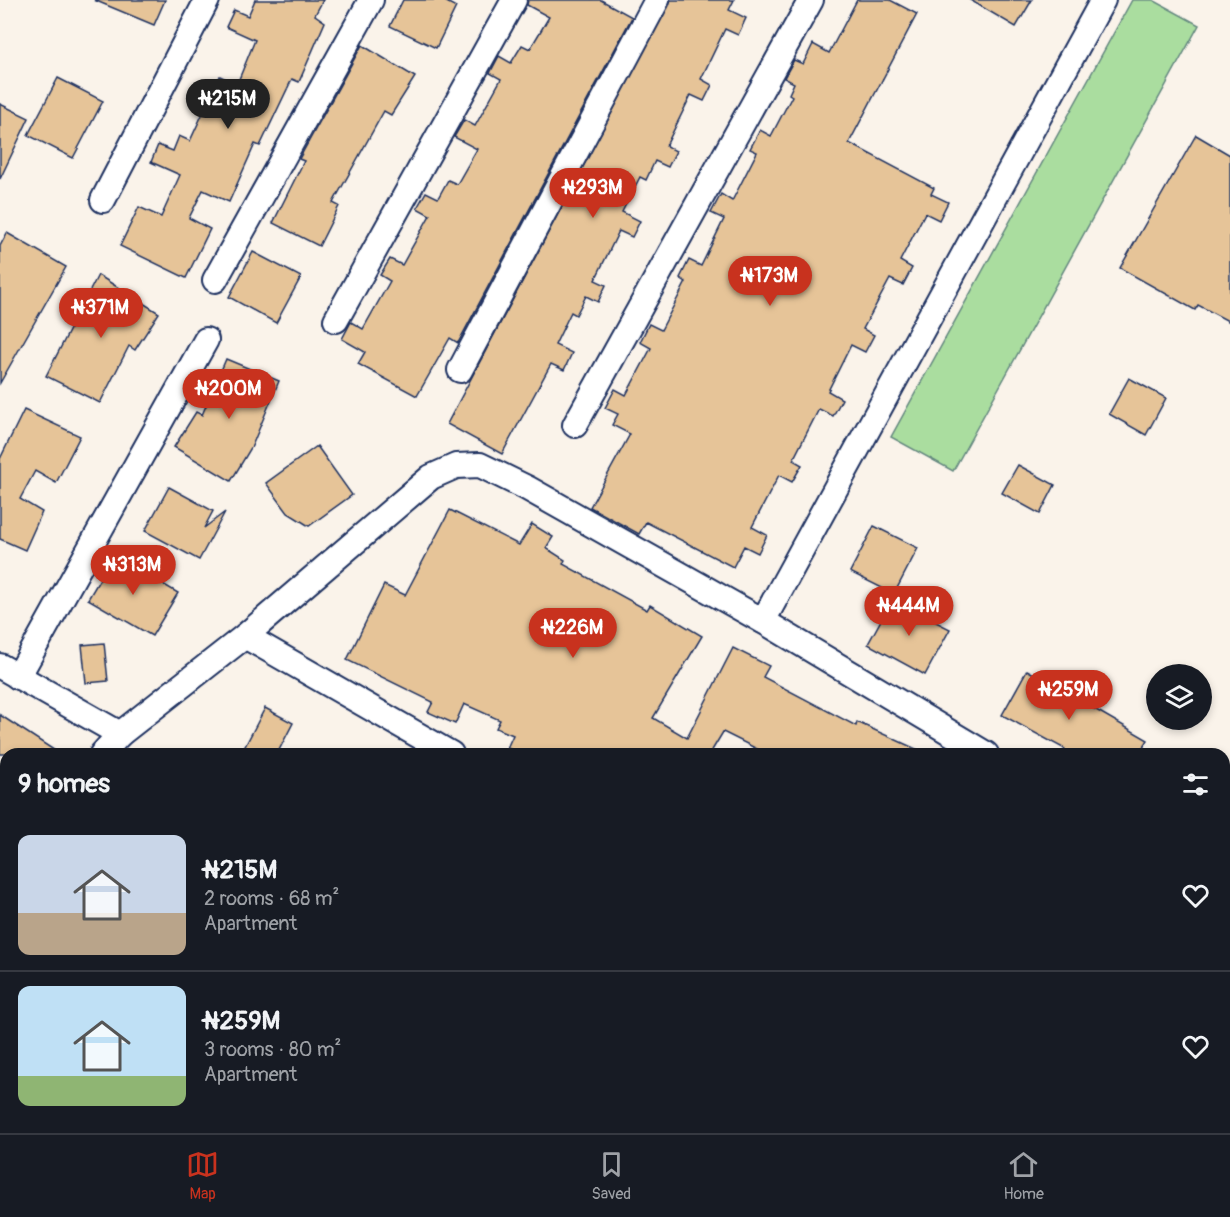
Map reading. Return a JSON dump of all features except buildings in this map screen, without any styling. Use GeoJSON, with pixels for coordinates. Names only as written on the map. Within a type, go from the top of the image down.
{"type":"FeatureCollection","features":[{"type":"Feature","properties":{"kind":"street"},"geometry":{"type":"LineString","coordinates":[[103,200],[207,0]]}},
{"type":"Feature","properties":{"kind":"street"},"geometry":{"type":"LineString","coordinates":[[215,280],[371,0]]}},
{"type":"Feature","properties":{"kind":"street"},"geometry":{"type":"LineString","coordinates":[[336,320],[514,0]]}},
{"type":"Feature","properties":{"kind":"street"},"geometry":{"type":"LineString","coordinates":[[460,370],[657,0]]}},
{"type":"Feature","properties":{"kind":"street"},"geometry":{"type":"LineString","coordinates":[[575,425],[811,0]]}},
{"type":"Feature","properties":{"kind":"street"},"geometry":{"type":"LineString","coordinates":[[763,621],[1104,0]]}},
{"type":"Feature","properties":{"kind":"street"},"geometry":{"type":"LineString","coordinates":[[120,734],[9,672],[206,340]]}},
{"type":"Feature","properties":{"kind":"street"},"geometry":{"type":"LineString","coordinates":[[107,748],[120,734],[245,636],[431,477],[456,466],[480,465],[527,488],[763,621],[976,748]]}},
{"type":"Feature","properties":{"kind":"street"},"geometry":{"type":"LineString","coordinates":[[245,636],[441,748]]}},
{"type":"Feature","properties":{"kind":"green space"},"geometry":{"type":"Polygon","coordinates":[[[1132,0],[1153,0],[1199,25],[953,471],[891,437],[1132,0]]]}}]}
